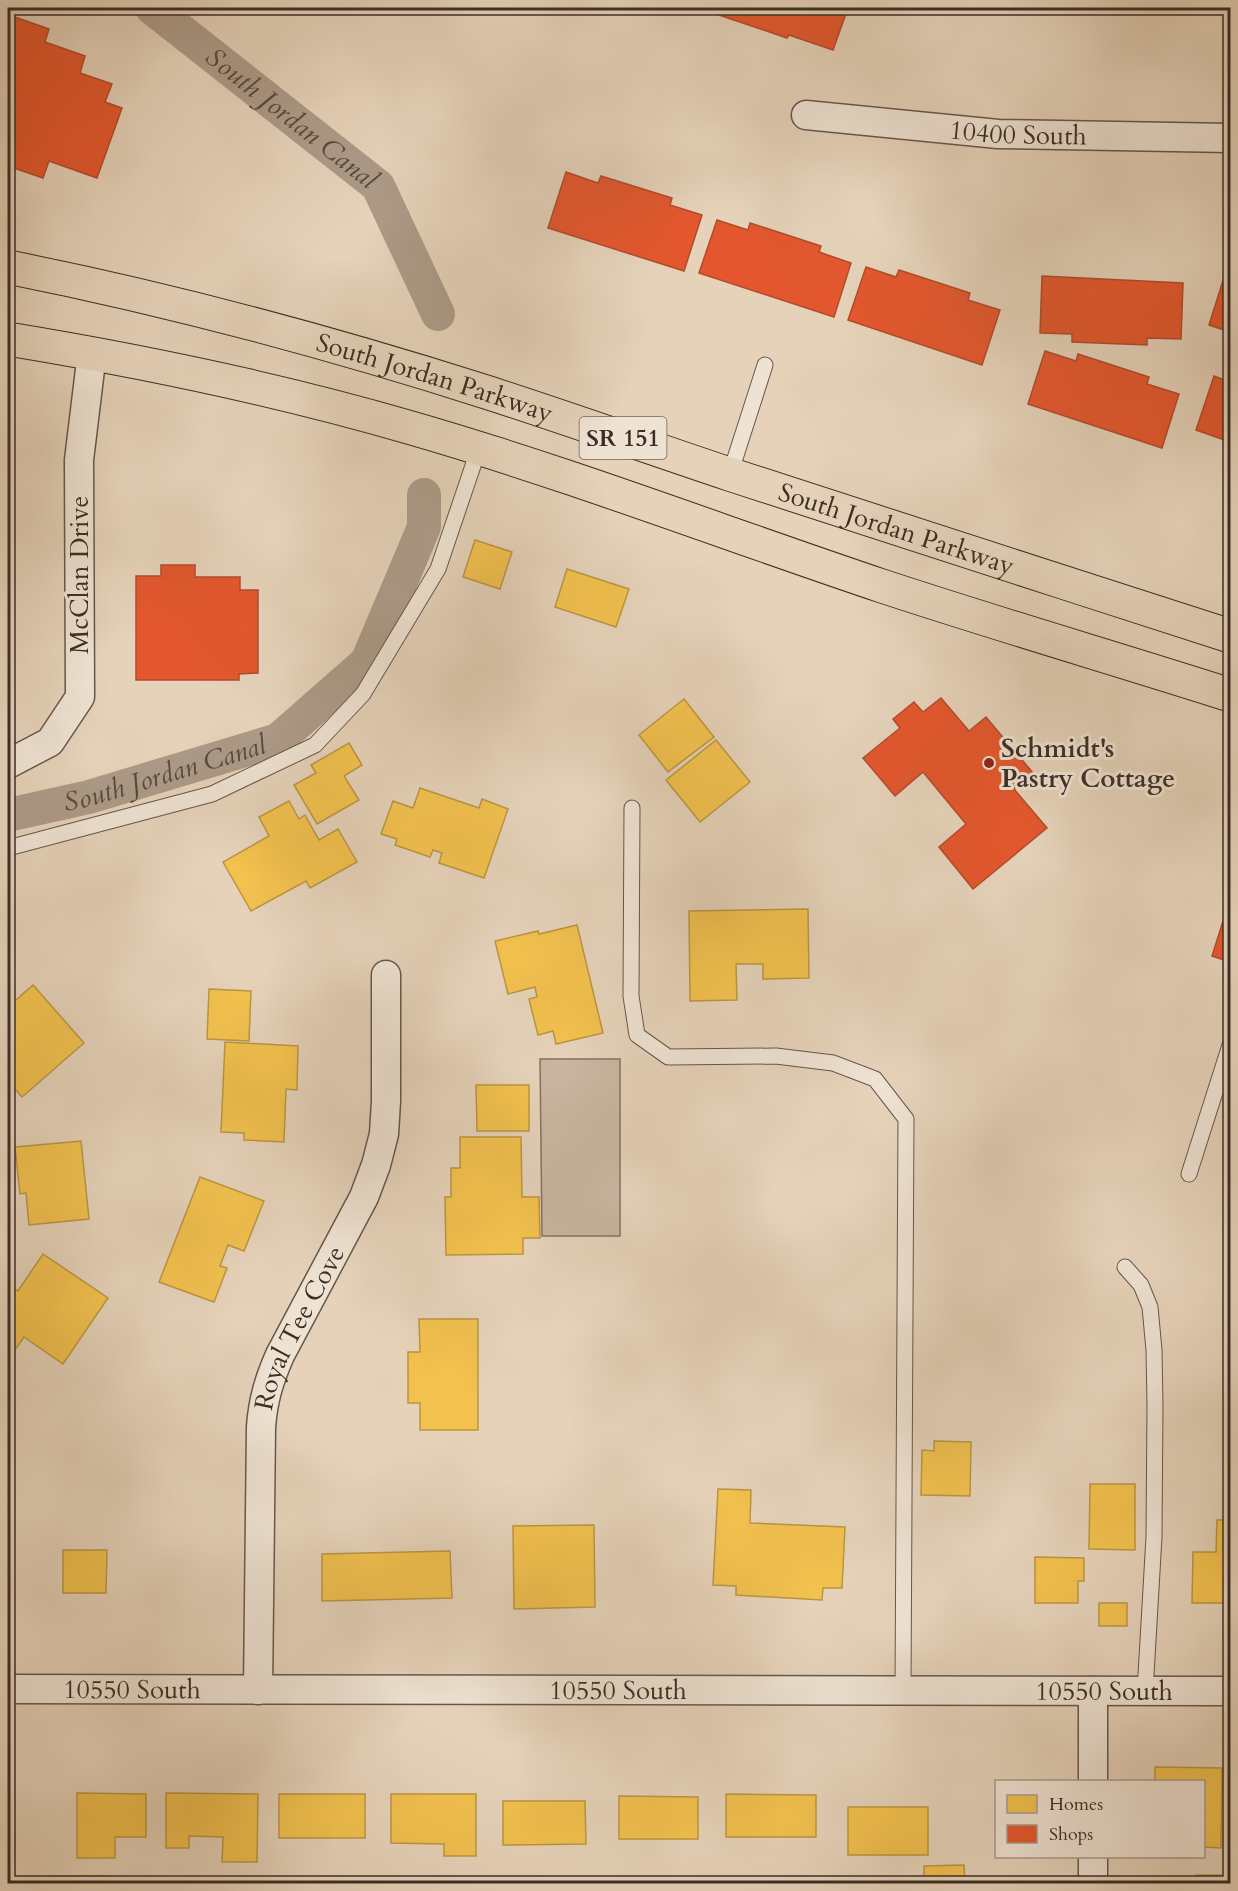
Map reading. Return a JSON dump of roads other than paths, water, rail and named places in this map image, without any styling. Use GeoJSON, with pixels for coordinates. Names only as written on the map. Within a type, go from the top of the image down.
{"type":"FeatureCollection","features":[{"type":"Feature","properties":{"kind":"main road","name":"South Jordan Parkway"},"geometry":{"type":"LineString","coordinates":[[8,267],[94,284],[246,321],[486,392],[730,474],[1230,636]]}},
{"type":"Feature","properties":{"kind":"main road","name":"SR 151"},"geometry":{"type":"LineString","coordinates":[[8,339],[92,352],[192,373],[308,400],[405,426],[479,448],[885,587],[1230,695]]}},
{"type":"Feature","properties":{"kind":"street","name":"10400 South"},"geometry":{"type":"LineString","coordinates":[[806,115],[998,134],[1230,138]]}},
{"type":"Feature","properties":{"kind":"street","name":"McClan Drive"},"geometry":{"type":"LineString","coordinates":[[8,764],[50,742],[80,697],[79,460],[92,352]]}},
{"type":"Feature","properties":{"kind":"street","name":"Royal Tee Cove"},"geometry":{"type":"LineString","coordinates":[[258,1690],[263,1402],[280,1355],[364,1197],[376,1165],[384,1134],[386,1101],[386,975]]}},
{"type":"Feature","properties":{"kind":"street","name":"10550 South"},"geometry":{"type":"LineString","coordinates":[[8,1689],[1230,1691]]}},
{"type":"Feature","properties":{"kind":"street"},"geometry":{"type":"LineString","coordinates":[[1093,1691],[1093,1780]]}},
{"type":"Feature","properties":{"kind":"street"},"geometry":{"type":"LineString","coordinates":[[1093,1858],[1093,1884]]}},
{"type":"Feature","properties":{"kind":"lane"},"geometry":{"type":"LineString","coordinates":[[730,474],[765,365]]}},
{"type":"Feature","properties":{"kind":"lane"},"geometry":{"type":"LineString","coordinates":[[8,848],[212,794],[315,744],[363,694],[438,569],[479,448]]}},
{"type":"Feature","properties":{"kind":"lane"},"geometry":{"type":"LineString","coordinates":[[632,808],[631,996],[637,1035],[668,1057],[776,1056],[833,1063],[875,1079],[906,1119],[903,1692]]}},
{"type":"Feature","properties":{"kind":"lane"},"geometry":{"type":"LineString","coordinates":[[1190,1173],[1230,1045]]}},
{"type":"Feature","properties":{"kind":"lane"},"geometry":{"type":"LineString","coordinates":[[1125,1267],[1141,1285],[1150,1307],[1154,1350],[1154,1537],[1145,1692]]}},
{"type":"Feature","properties":{"kind":"waterway","name":"South Jordan Canal"},"geometry":{"type":"LineString","coordinates":[[152,8],[378,186],[438,314]]}},
{"type":"Feature","properties":{"kind":"waterway","name":"South Jordan Canal"},"geometry":{"type":"LineString","coordinates":[[8,815],[89,797],[278,740],[367,662],[424,527],[424,495]]}},
{"type":"Feature","properties":{"kind":"place","name":"Schmidt's Pastry Cottage"},"geometry":{"type":"Point","coordinates":[989,763]}}]}
